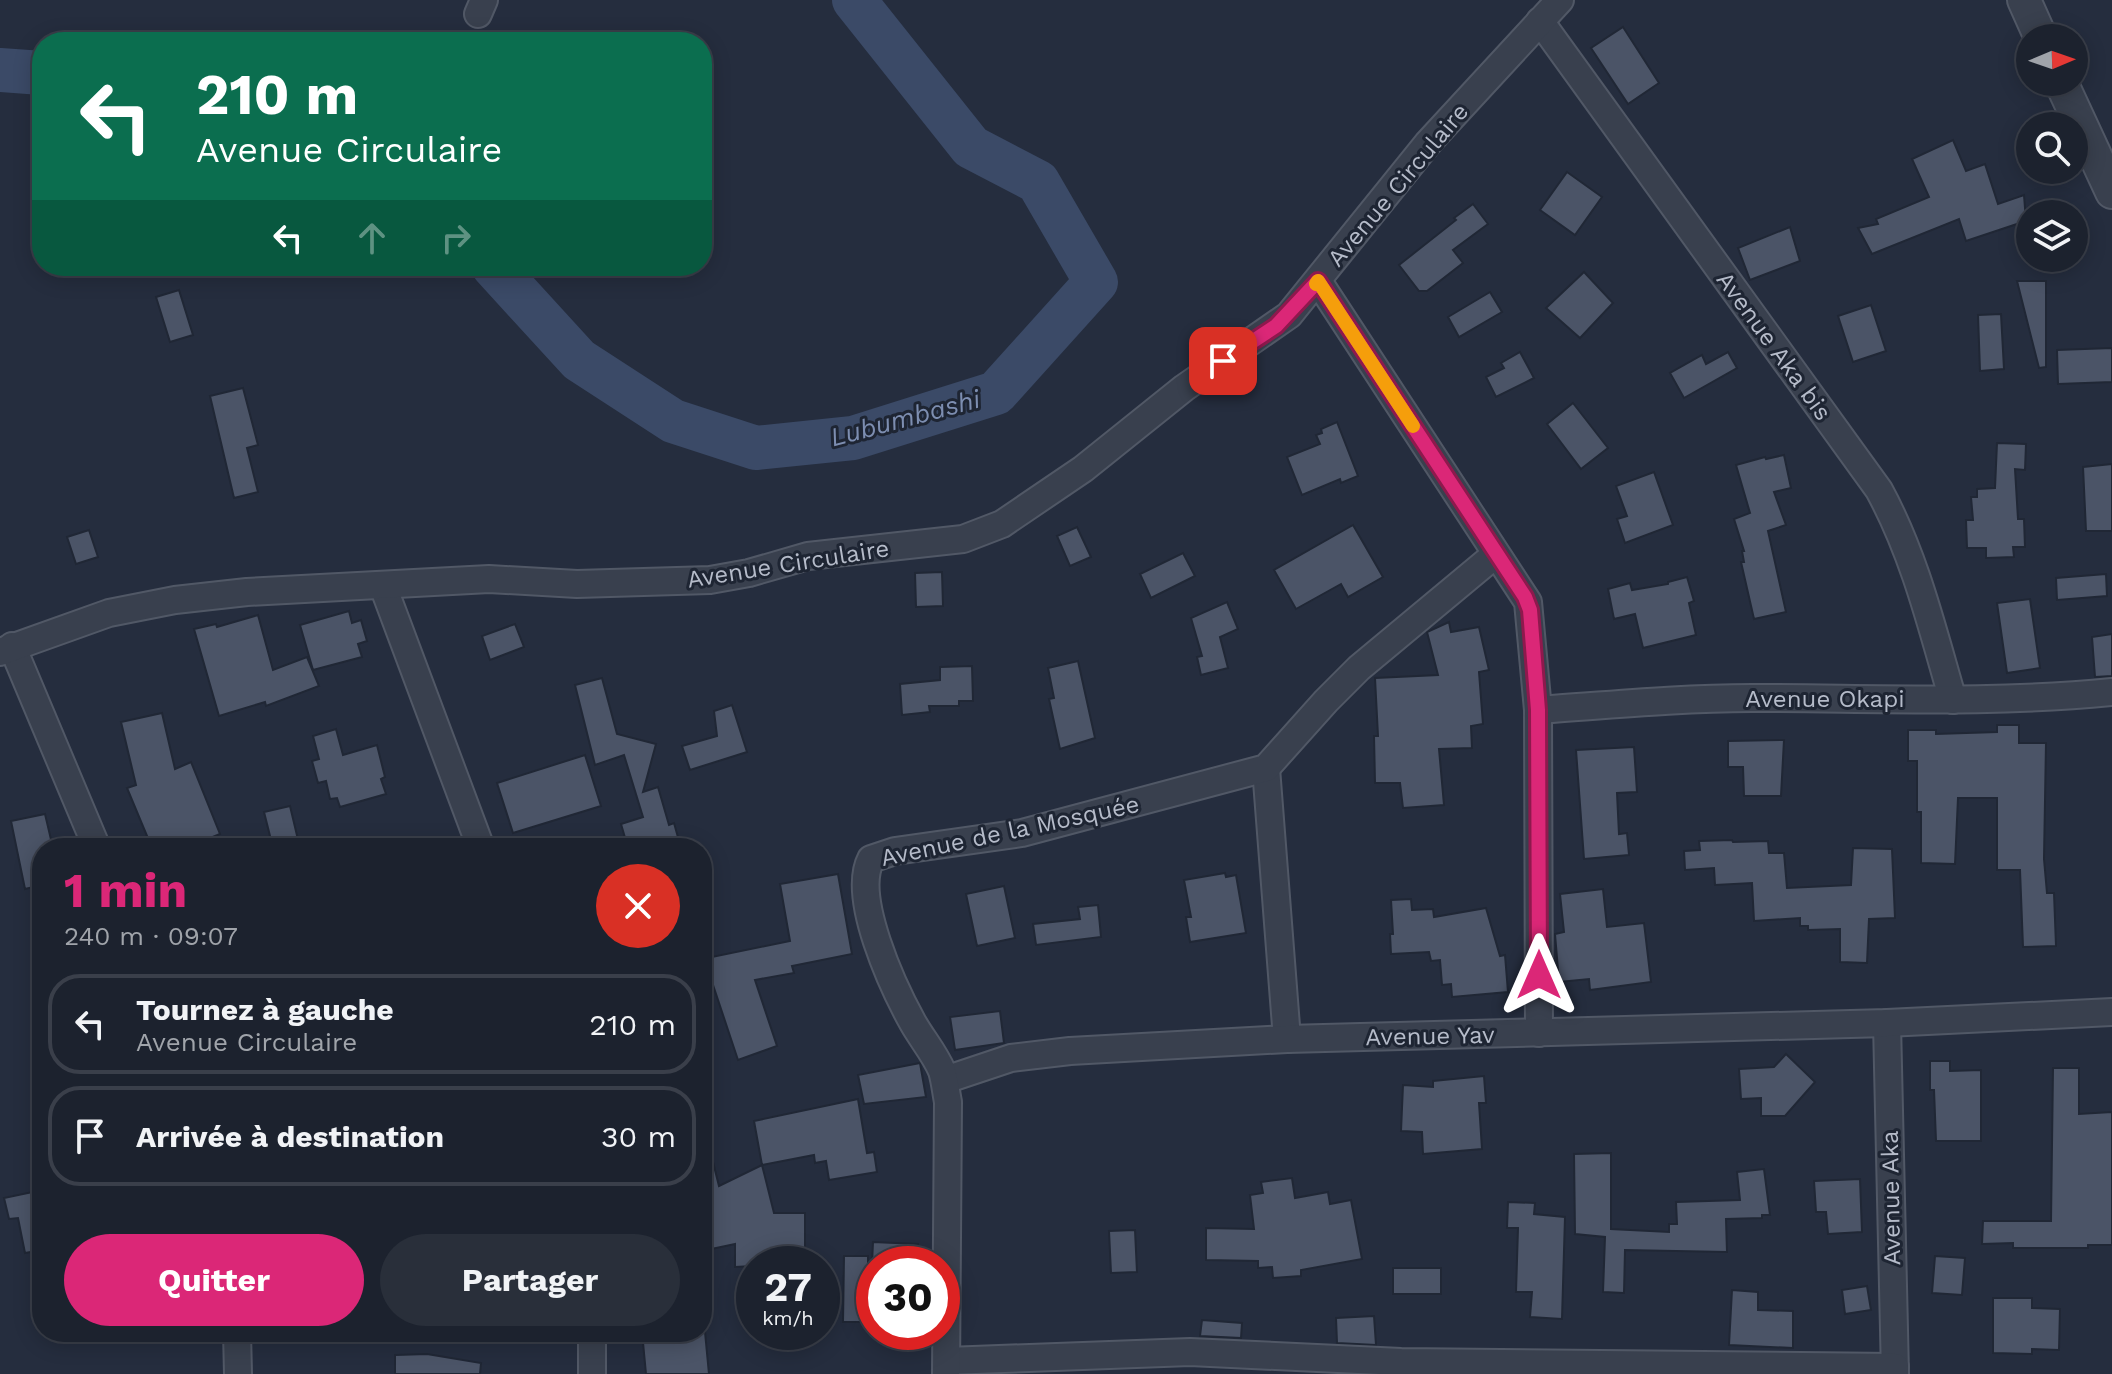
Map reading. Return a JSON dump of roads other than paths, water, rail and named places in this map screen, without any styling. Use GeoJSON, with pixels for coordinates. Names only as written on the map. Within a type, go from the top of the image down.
{"type":"FeatureCollection","features":[{"type":"Feature","properties":{"kind":"street","name":"Avenue Circulaire"},"geometry":{"type":"LineString","coordinates":[[6,649],[109,613],[175,600],[247,592],[489,579],[577,584],[710,580],[749,573],[808,556],[963,539],[1002,524],[1083,469],[1184,388],[1276,326],[1318,281],[1428,143],[1560,0]]}},
{"type":"Feature","properties":{"kind":"street"},"geometry":{"type":"LineString","coordinates":[[2024,0],[2035,24]]}},
{"type":"Feature","properties":{"kind":"street","name":"Avenue Aka bis"},"geometry":{"type":"LineString","coordinates":[[1540,21],[1879,490],[1916,570],[1953,700]]}},
{"type":"Feature","properties":{"kind":"street"},"geometry":{"type":"LineString","coordinates":[[2067,96],[2112,192]]}},
{"type":"Feature","properties":{"kind":"street"},"geometry":{"type":"LineString","coordinates":[[1318,281],[1525,597],[1530,610],[1538,710],[1539,1033]]}},
{"type":"Feature","properties":{"kind":"street"},"geometry":{"type":"LineString","coordinates":[[1287,1039],[1266,768],[1359,668],[1496,554]]}},
{"type":"Feature","properties":{"kind":"street"},"geometry":{"type":"LineString","coordinates":[[383,586],[477,838]]}},
{"type":"Feature","properties":{"kind":"street"},"geometry":{"type":"LineString","coordinates":[[6,649],[92,838]]}},
{"type":"Feature","properties":{"kind":"street","name":"Avenue Okapi"},"geometry":{"type":"LineString","coordinates":[[1538,710],[1750,698],[1953,700],[2061,697],[2112,692]]}},
{"type":"Feature","properties":{"kind":"street","name":"Avenue de la Mosquée"},"geometry":{"type":"LineString","coordinates":[[946,1368],[948,1102],[945,1080],[901,1000],[881,955],[865,898],[864,879],[871,859],[895,851],[1022,833],[1266,768]]}},
{"type":"Feature","properties":{"kind":"street","name":"Avenue Yav"},"geometry":{"type":"LineString","coordinates":[[945,1080],[1011,1058],[1070,1051],[1287,1039],[1887,1023],[2112,1012]]}},
{"type":"Feature","properties":{"kind":"street","name":"Avenue Aka"},"geometry":{"type":"LineString","coordinates":[[1887,1023],[1895,1370]]}},
{"type":"Feature","properties":{"kind":"street"},"geometry":{"type":"LineString","coordinates":[[237,1342],[238,1374]]}},
{"type":"Feature","properties":{"kind":"street"},"geometry":{"type":"LineString","coordinates":[[592,1342],[592,1374]]}},
{"type":"Feature","properties":{"kind":"street"},"geometry":{"type":"LineString","coordinates":[[946,1368],[1190,1352],[1401,1368],[1895,1370]]}},
{"type":"Feature","properties":{"kind":"waterway","name":"Lubumbashi"},"geometry":{"type":"LineString","coordinates":[[502,276],[579,360],[673,421],[756,448],[853,438],[996,393],[1096,282],[1038,182],[971,147],[854,0]]}},
{"type":"Feature","properties":{"kind":"waterway","name":"Lubumbashi"},"geometry":{"type":"LineString","coordinates":[[0,70],[32,72]]}}]}
